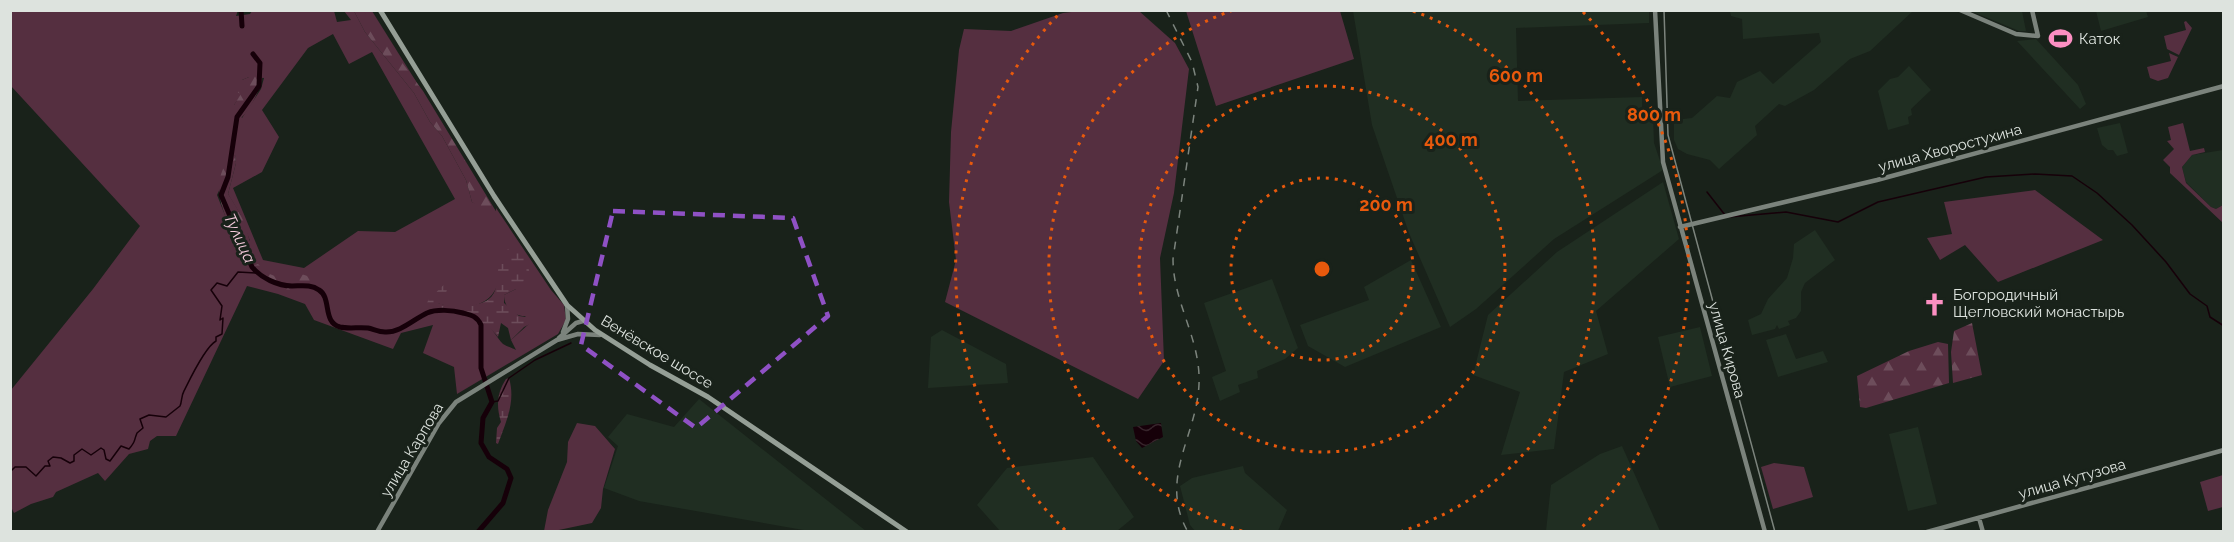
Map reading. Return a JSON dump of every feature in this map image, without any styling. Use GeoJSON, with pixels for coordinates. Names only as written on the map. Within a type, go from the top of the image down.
{"type":"FeatureCollection","features":[{"type":"Feature","properties":{"kind":"main road","name":"Венёвское шоссе"},"geometry":{"type":"LineString","coordinates":[[381,10],[494,196],[567,305],[583,321],[668,376],[708,397],[907,531]]}},
{"type":"Feature","properties":{"kind":"street","name":"улица Кирова"},"geometry":{"type":"LineString","coordinates":[[1655,10],[1660,138],[1666,175],[1765,531]]}},
{"type":"Feature","properties":{"kind":"street"},"geometry":{"type":"LineString","coordinates":[[1960,10],[2016,34],[2038,36],[2032,10]]}},
{"type":"Feature","properties":{"kind":"street","name":"улица Хворостухина"},"geometry":{"type":"LineString","coordinates":[[1680,227],[1877,180],[2223,86]]}},
{"type":"Feature","properties":{"kind":"street"},"geometry":{"type":"LineString","coordinates":[[562,335],[568,319],[567,305]]}},
{"type":"Feature","properties":{"kind":"street"},"geometry":{"type":"LineString","coordinates":[[557,340],[576,323],[583,321],[578,334]]}},
{"type":"Feature","properties":{"kind":"street"},"geometry":{"type":"LineString","coordinates":[[557,340],[578,334],[595,334],[609,338]]}},
{"type":"Feature","properties":{"kind":"street","name":"улица Карпова"},"geometry":{"type":"LineString","coordinates":[[377,531],[445,414],[456,402],[475,388],[557,340]]}},
{"type":"Feature","properties":{"kind":"street","name":"улица Кутузова"},"geometry":{"type":"LineString","coordinates":[[1927,531],[2223,450]]}},
{"type":"Feature","properties":{"kind":"street"},"geometry":{"type":"LineString","coordinates":[[1979,518],[1983,531]]}},
{"type":"Feature","properties":{"kind":"highlighted area"},"geometry":{"type":"Polygon","coordinates":[[[613,211],[793,218],[828,316],[696,428],[581,345],[613,211]]]}},
{"type":"Feature","properties":{"kind":"shaded area"},"geometry":{"type":"Polygon","coordinates":[[[1730,10],[1913,11],[1870,51],[1850,59],[1814,90],[1785,106],[1779,104],[1755,126],[1757,135],[1719,169],[1710,160],[1687,154],[1678,149],[1674,140],[1674,120],[1692,118],[1717,96],[1730,98],[1737,82],[1760,71],[1773,84],[1821,42],[1819,33],[1743,39],[1742,19],[1731,16],[1730,10]]]}},
{"type":"Feature","properties":{"kind":"shaded area"},"geometry":{"type":"Polygon","coordinates":[[[1353,11],[1649,11],[1649,23],[1516,28],[1518,101],[1642,97],[1642,116],[1653,116],[1654,143],[1663,170],[1554,239],[1476,309],[1450,327],[1409,233],[1372,125],[1353,11]]]}},
{"type":"Feature","properties":{"kind":"shaded area"},"geometry":{"type":"Polygon","coordinates":[[[1971,11],[2022,11],[2026,31],[2019,31],[1971,11]]]}},
{"type":"Feature","properties":{"kind":"shaded area"},"geometry":{"type":"Polygon","coordinates":[[[2096,11],[2146,11],[2148,17],[2101,31],[2096,11]]]}},
{"type":"Feature","properties":{"kind":"shaded area"},"geometry":{"type":"Polygon","coordinates":[[[2036,39],[2078,85],[2086,104],[2080,109],[2017,41],[2036,39]]]}},
{"type":"Feature","properties":{"kind":"shaded area"},"geometry":{"type":"Polygon","coordinates":[[[1909,66],[1931,90],[1911,109],[1912,115],[1908,117],[1909,124],[1888,130],[1878,91],[1890,79],[1898,77],[1909,66]]]}},
{"type":"Feature","properties":{"kind":"shaded area"},"geometry":{"type":"Polygon","coordinates":[[[2120,123],[2128,153],[2117,156],[2113,150],[2108,150],[2102,145],[2097,128],[2120,123]]]}},
{"type":"Feature","properties":{"kind":"shaded area"},"geometry":{"type":"Polygon","coordinates":[[[2223,150],[2223,205],[2216,209],[2211,207],[2186,182],[2182,167],[2192,155],[2223,150]]]}},
{"type":"Feature","properties":{"kind":"shaded area"},"geometry":{"type":"Polygon","coordinates":[[[1663,182],[1679,239],[1596,311],[1608,354],[1564,372],[1554,449],[1501,455],[1520,392],[1473,375],[1488,315],[1557,252],[1663,182]]]}},
{"type":"Feature","properties":{"kind":"shaded area"},"geometry":{"type":"Polygon","coordinates":[[[1815,230],[1835,260],[1805,283],[1801,292],[1801,311],[1796,318],[1788,321],[1790,325],[1779,329],[1777,325],[1775,329],[1752,335],[1748,320],[1761,314],[1768,299],[1787,278],[1793,258],[1794,244],[1815,230]]]}},
{"type":"Feature","properties":{"kind":"shaded area"},"geometry":{"type":"Polygon","coordinates":[[[1411,260],[1441,327],[1345,367],[1308,346],[1300,325],[1369,300],[1364,287],[1411,260]]]}},
{"type":"Feature","properties":{"kind":"shaded area"},"geometry":{"type":"Polygon","coordinates":[[[1272,279],[1298,348],[1285,359],[1257,371],[1258,378],[1238,385],[1240,392],[1220,401],[1212,377],[1226,371],[1204,303],[1272,279]]]}},
{"type":"Feature","properties":{"kind":"shaded area"},"geometry":{"type":"Polygon","coordinates":[[[1700,327],[1712,376],[1670,387],[1658,337],[1700,327]]]}},
{"type":"Feature","properties":{"kind":"shaded area"},"geometry":{"type":"Polygon","coordinates":[[[942,330],[1006,364],[1008,383],[928,388],[931,337],[942,330]]]}},
{"type":"Feature","properties":{"kind":"shaded area"},"geometry":{"type":"Polygon","coordinates":[[[1786,334],[1796,359],[1823,351],[1828,362],[1778,377],[1766,340],[1786,334]]]}},
{"type":"Feature","properties":{"kind":"shaded area"},"geometry":{"type":"Polygon","coordinates":[[[699,399],[866,531],[809,531],[639,501],[604,488],[618,446],[608,437],[627,414],[674,427],[699,399]]]}},
{"type":"Feature","properties":{"kind":"shaded area"},"geometry":{"type":"Polygon","coordinates":[[[1918,427],[1937,504],[1908,511],[1889,434],[1918,427]]]}},
{"type":"Feature","properties":{"kind":"shaded area"},"geometry":{"type":"Polygon","coordinates":[[[1622,446],[1660,531],[1546,531],[1551,485],[1600,454],[1622,446]]]}},
{"type":"Feature","properties":{"kind":"shaded area"},"geometry":{"type":"Polygon","coordinates":[[[1093,457],[1134,517],[1117,531],[1000,531],[977,505],[1007,468],[1093,457]]]}},
{"type":"Feature","properties":{"kind":"shaded area"},"geometry":{"type":"Polygon","coordinates":[[[1243,466],[1245,473],[1287,510],[1278,531],[1195,531],[1190,525],[1180,486],[1192,478],[1243,466]]]}},
{"type":"Feature","properties":{"kind":"green space"},"geometry":{"type":"Polygon","coordinates":[[[238,10],[236,16],[250,14],[252,11],[334,11],[337,22],[351,20],[344,11],[354,11],[365,32],[414,93],[430,122],[442,136],[466,180],[472,202],[496,212],[496,208],[551,290],[564,305],[566,320],[558,334],[457,394],[454,367],[423,353],[433,325],[401,333],[393,349],[314,320],[305,304],[247,286],[176,436],[157,436],[150,441],[148,449],[129,454],[105,481],[98,473],[56,492],[53,497],[31,504],[14,513],[11,507],[11,390],[93,289],[140,226],[11,86],[11,11],[238,10]],[[333,34],[308,48],[262,110],[279,137],[262,172],[233,188],[263,260],[304,268],[358,231],[395,232],[455,199],[372,52],[349,64],[333,34]],[[249,77],[242,80],[242,94],[234,105],[242,118],[261,89],[264,78],[249,77]],[[235,155],[217,195],[228,223],[250,241],[240,214],[228,194],[236,163],[235,155]],[[499,279],[490,297],[475,305],[456,307],[437,303],[420,317],[446,310],[472,316],[492,329],[503,344],[516,350],[511,340],[530,323],[525,316],[513,313],[507,307],[504,295],[516,289],[499,279]]]}},
{"type":"Feature","properties":{"kind":"green space"},"geometry":{"type":"Polygon","coordinates":[[[354,11],[364,11],[423,91],[497,213],[485,211],[472,202],[466,180],[442,136],[430,122],[414,93],[365,32],[354,11]]]}},
{"type":"Feature","properties":{"kind":"green space"},"geometry":{"type":"Polygon","coordinates":[[[364,11],[372,11],[422,91],[367,17],[364,11]]]}},
{"type":"Feature","properties":{"kind":"green space"},"geometry":{"type":"Polygon","coordinates":[[[1139,11],[1175,43],[1189,69],[1174,193],[1160,258],[1164,361],[1138,399],[945,302],[956,260],[949,202],[951,132],[959,50],[964,29],[1011,31],[1063,13],[1139,11]]]}},
{"type":"Feature","properties":{"kind":"green space"},"geometry":{"type":"Polygon","coordinates":[[[1186,11],[1340,11],[1354,59],[1216,106],[1186,11]]]}},
{"type":"Feature","properties":{"kind":"green space"},"geometry":{"type":"Polygon","coordinates":[[[2186,21],[2192,28],[2179,55],[2167,49],[2164,36],[2186,30],[2184,22],[2186,21]]]}},
{"type":"Feature","properties":{"kind":"green space"},"geometry":{"type":"Polygon","coordinates":[[[2169,53],[2178,57],[2168,78],[2158,81],[2150,78],[2147,67],[2171,61],[2169,53]]]}},
{"type":"Feature","properties":{"kind":"green space"},"geometry":{"type":"Polygon","coordinates":[[[255,70],[262,72],[256,96],[242,117],[232,121],[234,105],[241,94],[237,92],[242,80],[249,77],[255,70]]]}},
{"type":"Feature","properties":{"kind":"green space"},"geometry":{"type":"Polygon","coordinates":[[[2183,123],[2190,151],[2204,148],[2205,152],[2192,155],[2182,167],[2186,183],[2211,207],[2216,209],[2223,205],[2223,223],[2170,173],[2170,167],[2163,160],[2174,149],[2167,141],[2171,140],[2168,127],[2183,123]]]}},
{"type":"Feature","properties":{"kind":"green space"},"geometry":{"type":"Polygon","coordinates":[[[235,155],[236,163],[228,194],[248,234],[250,248],[242,251],[225,215],[219,189],[220,176],[225,165],[235,155]]]}},
{"type":"Feature","properties":{"kind":"green space"},"geometry":{"type":"Polygon","coordinates":[[[2035,190],[2103,240],[1998,282],[1965,245],[1940,260],[1927,238],[1952,234],[1944,202],[2035,190]]]}},
{"type":"Feature","properties":{"kind":"green space"},"geometry":{"type":"Polygon","coordinates":[[[516,247],[527,261],[530,275],[516,289],[504,295],[504,303],[519,316],[533,318],[536,321],[524,327],[511,340],[508,328],[501,323],[498,337],[482,322],[462,312],[440,311],[419,318],[429,299],[450,279],[446,293],[438,303],[452,306],[466,305],[481,303],[491,298],[495,290],[500,261],[504,253],[516,247]]]}},
{"type":"Feature","properties":{"kind":"green space"},"geometry":{"type":"Polygon","coordinates":[[[258,264],[267,273],[280,278],[298,274],[316,281],[299,289],[280,288],[264,280],[250,267],[258,264]]]}},
{"type":"Feature","properties":{"kind":"green space"},"geometry":{"type":"Polygon","coordinates":[[[1972,323],[1982,375],[1953,383],[1951,352],[1954,331],[1972,323]]]}},
{"type":"Feature","properties":{"kind":"green space"},"geometry":{"type":"Polygon","coordinates":[[[1938,342],[1948,344],[1949,383],[1866,408],[1860,407],[1857,376],[1909,351],[1938,342]]]}},
{"type":"Feature","properties":{"kind":"green space"},"geometry":{"type":"Polygon","coordinates":[[[509,378],[511,404],[498,444],[496,443],[497,428],[501,422],[498,400],[503,384],[509,378]]]}},
{"type":"Feature","properties":{"kind":"green space"},"geometry":{"type":"Polygon","coordinates":[[[577,423],[595,426],[615,449],[603,489],[601,508],[592,523],[544,531],[548,510],[567,462],[568,442],[577,423]]]}},
{"type":"Feature","properties":{"kind":"green space"},"geometry":{"type":"Polygon","coordinates":[[[1774,463],[1804,467],[1813,497],[1773,509],[1761,467],[1774,463]]]}},
{"type":"Feature","properties":{"kind":"green space"},"geometry":{"type":"Polygon","coordinates":[[[2223,475],[2223,507],[2208,511],[2200,482],[2223,475]]]}},
{"type":"Feature","properties":{"kind":"water"},"geometry":{"type":"Polygon","coordinates":[[[1161,423],[1163,437],[1142,448],[1136,441],[1133,427],[1161,423]]]}},
{"type":"Feature","properties":{"kind":"waterway","name":"Тулица"},"geometry":{"type":"LineString","coordinates":[[241,10],[242,26]]}},
{"type":"Feature","properties":{"kind":"waterway","name":"Тулица"},"geometry":{"type":"LineString","coordinates":[[253,54],[260,63],[259,86],[237,117],[228,177],[221,195],[252,267],[260,275],[276,283],[287,286],[309,286],[319,290],[325,298],[331,320],[340,327],[391,332],[427,313],[440,310],[471,315],[478,320],[481,325],[481,368],[492,402],[483,418],[481,443],[489,457],[507,469],[511,478],[503,503],[478,532]]}},
{"type":"Feature","properties":{"kind":"waterway"},"geometry":{"type":"LineString","coordinates":[[1729,217],[1786,212],[1838,222],[1878,202],[1986,177],[2035,174],[2072,176],[2097,193],[2132,225],[2166,262],[2190,294],[2207,306],[2210,317],[2224,326]]}},
{"type":"Feature","properties":{"kind":"waterway"},"geometry":{"type":"LineString","coordinates":[[1707,192],[1725,215]]}},
{"type":"Feature","properties":{"kind":"waterway"},"geometry":{"type":"LineString","coordinates":[[10,472],[15,467],[26,467],[36,476],[45,466],[50,466],[48,461],[53,457],[70,463],[74,461],[74,455],[82,449],[91,455],[101,448],[104,450],[106,459],[110,461],[121,446],[129,449],[137,433],[143,428],[140,419],[149,415],[166,417],[180,406],[183,393],[198,364],[216,341],[216,337],[222,334],[223,318],[220,320],[222,306],[211,290],[217,283],[227,286],[238,272],[257,273]]}},
{"type":"Feature","properties":{"kind":"waterway"},"geometry":{"type":"LineString","coordinates":[[492,402],[498,401],[509,378],[535,360],[571,343]]}},
{"type":"Feature","properties":{"kind":"tram line"},"geometry":{"type":"LineString","coordinates":[[1664,10],[1668,135],[1775,532]]}},
{"type":"Feature","properties":{"kind":"railway"},"geometry":{"type":"LineString","coordinates":[[1166,10],[1192,62],[1198,87],[1173,259],[1177,291],[1196,352],[1199,384],[1197,403],[1178,476],[1177,494],[1180,513],[1188,532]]}},
{"type":"Feature","properties":{"kind":"place","name":"Каток"},"geometry":{"type":"Point","coordinates":[2061,39]}},
{"type":"Feature","properties":{"kind":"place","name":"Богородичный Щегловский монастырь"},"geometry":{"type":"Point","coordinates":[1935,304]}}]}
